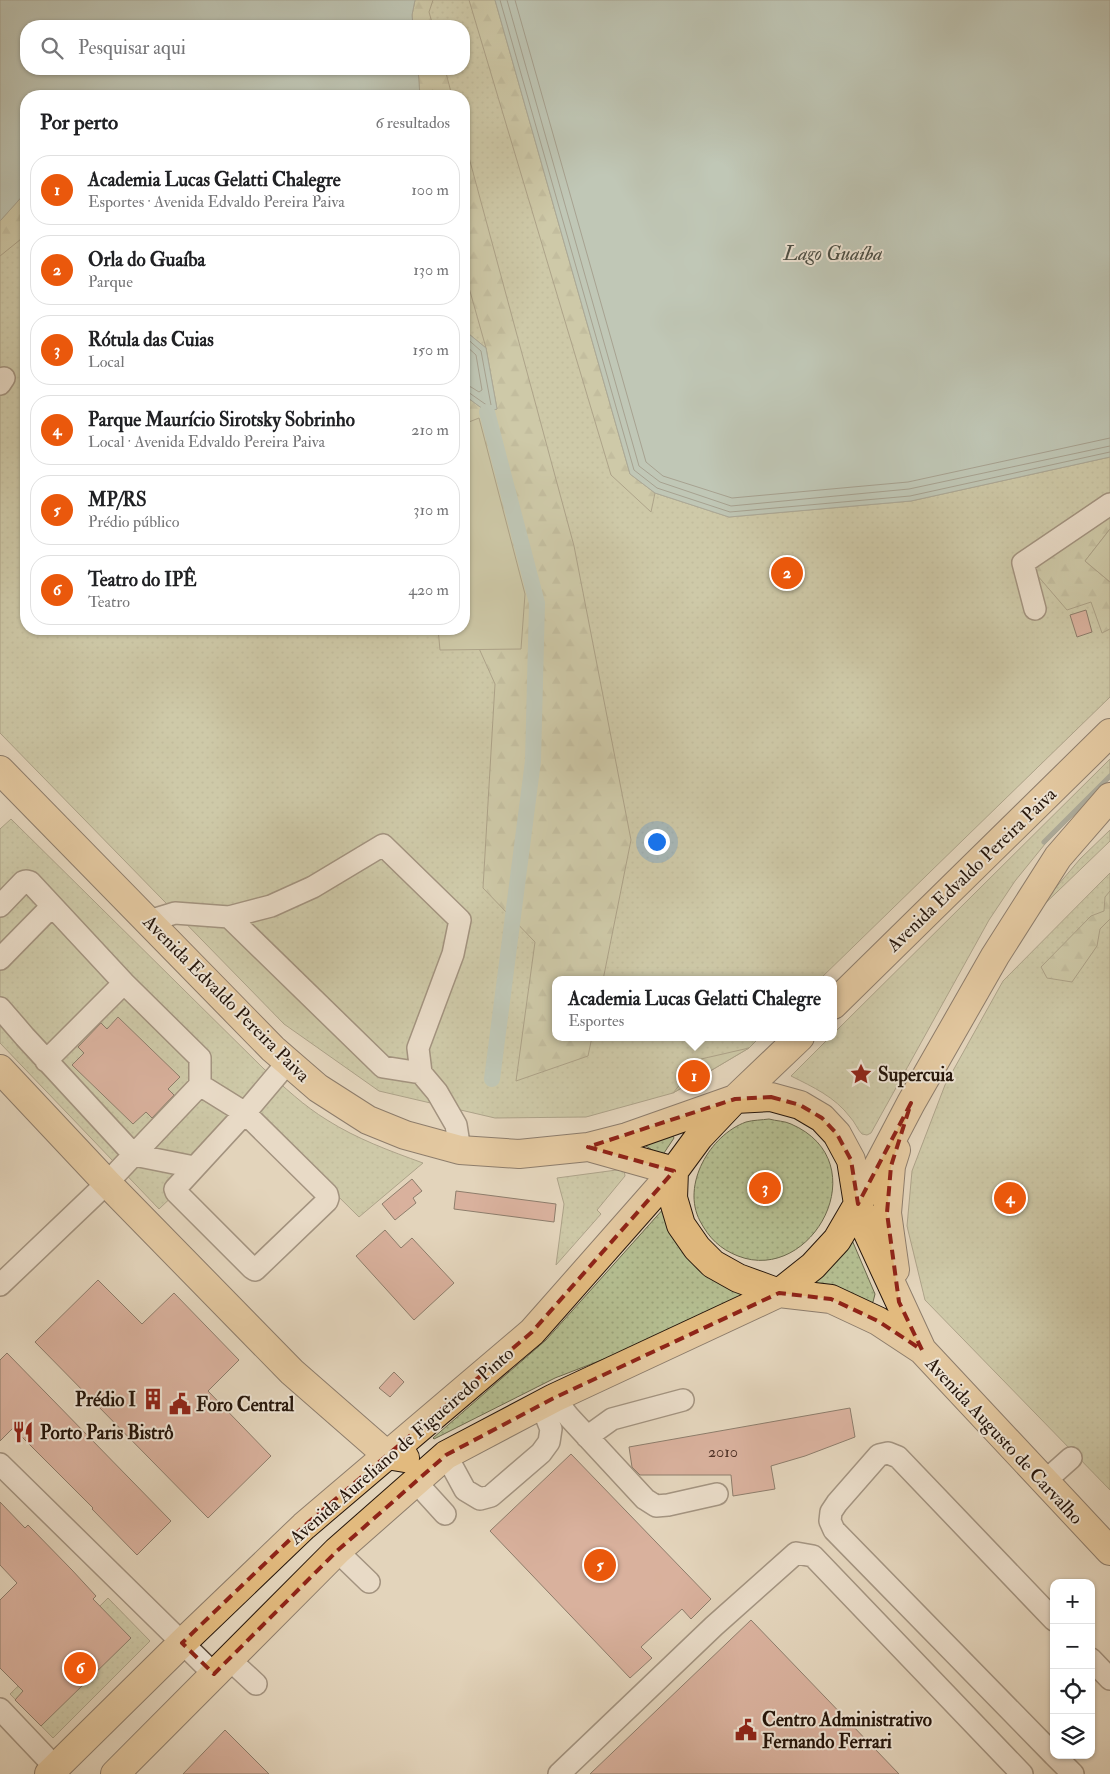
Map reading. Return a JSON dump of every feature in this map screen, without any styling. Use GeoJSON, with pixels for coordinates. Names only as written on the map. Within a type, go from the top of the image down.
{"type":"FeatureCollection","features":[{"type":"Feature","properties":{"kind":"main road","name":"Avenida Edvaldo Pereira Paiva"},"geometry":{"type":"LineString","coordinates":[[837,1001],[1110,733]]}},
{"type":"Feature","properties":{"kind":"main road","name":"Avenida Edvaldo Pereira Paiva"},"geometry":{"type":"LineString","coordinates":[[0,770],[273,1048],[318,1088],[368,1120],[405,1135],[460,1150],[520,1154],[588,1147],[627,1137],[735,1099],[771,1097],[800,1105],[822,1118],[837,1134],[852,1160],[858,1204]]}},
{"type":"Feature","properties":{"kind":"main road"},"geometry":{"type":"LineString","coordinates":[[779,1293],[814,1266],[837,1240],[911,1103],[995,956],[1058,857],[1110,798]]}},
{"type":"Feature","properties":{"kind":"main road","name":"Avenida Edvaldo Pereira Paiva"},"geometry":{"type":"LineString","coordinates":[[735,1099],[796,1041]]}},
{"type":"Feature","properties":{"kind":"main road"},"geometry":{"type":"LineString","coordinates":[[0,1069],[107,1183],[292,1372],[387,1455],[415,1460],[446,1455]]}},
{"type":"Feature","properties":{"kind":"main road","name":"Avenida Aureliano de Figueiredo Pinto"},"geometry":{"type":"LineString","coordinates":[[52,1771],[182,1642],[304,1526],[532,1332],[674,1171],[699,1137],[735,1099]]}},
{"type":"Feature","properties":{"kind":"main road"},"geometry":{"type":"LineString","coordinates":[[899,1302],[887,1213],[891,1166],[911,1103]]}},
{"type":"Feature","properties":{"kind":"main road","name":"Avenida Edvaldo Pereira Paiva"},"geometry":{"type":"LineString","coordinates":[[588,1147],[674,1171]]}},
{"type":"Feature","properties":{"kind":"main road","name":"Avenida Augusto de Carvalho"},"geometry":{"type":"LineString","coordinates":[[674,1171],[673,1198],[681,1226],[697,1248],[713,1264],[738,1278],[779,1293],[831,1299],[878,1321],[922,1350],[1110,1551]]}},
{"type":"Feature","properties":{"kind":"main road","name":"Avenida Augusto de Carvalho"},"geometry":{"type":"LineString","coordinates":[[858,1204],[868,1232],[922,1350]]}},
{"type":"Feature","properties":{"kind":"main road","name":"Avenida Aureliano de Figueiredo Pinto"},"geometry":{"type":"LineString","coordinates":[[116,1774],[337,1551],[446,1455],[547,1401],[779,1293]]}},
{"type":"Feature","properties":{"kind":"street"},"geometry":{"type":"LineString","coordinates":[[1035,609],[1023,563],[1110,504]]}},
{"type":"Feature","properties":{"kind":"street"},"geometry":{"type":"LineString","coordinates":[[149,921],[175,913],[229,917],[271,906],[313,887],[383,846],[460,920],[453,954],[418,1048],[421,1073],[437,1092],[456,1126],[460,1150]]}},
{"type":"Feature","properties":{"kind":"street"},"geometry":{"type":"LineString","coordinates":[[0,906],[26,881],[124,983],[200,1058],[200,1085],[107,1183],[0,1285]]}},
{"type":"Feature","properties":{"kind":"street"},"geometry":{"type":"LineString","coordinates":[[0,959],[52,906]]}},
{"type":"Feature","properties":{"kind":"street"},"geometry":{"type":"LineString","coordinates":[[229,917],[383,1067],[421,1073]]}},
{"type":"Feature","properties":{"kind":"street"},"geometry":{"type":"LineString","coordinates":[[46,1060],[124,983]]}},
{"type":"Feature","properties":{"kind":"street"},"geometry":{"type":"LineString","coordinates":[[0,1008],[134,1155],[194,1168]]}},
{"type":"Feature","properties":{"kind":"street"},"geometry":{"type":"LineString","coordinates":[[200,1085],[245,1113],[327,1194],[328,1198],[326,1201],[256,1270],[175,1189],[245,1113],[288,1062]]}},
{"type":"Feature","properties":{"kind":"street"},"geometry":{"type":"LineString","coordinates":[[587,1437],[612,1419],[683,1400]]}},
{"type":"Feature","properties":{"kind":"street"},"geometry":{"type":"LineString","coordinates":[[547,1401],[587,1437],[645,1499],[656,1506],[717,1494]]}},
{"type":"Feature","properties":{"kind":"street"},"geometry":{"type":"LineString","coordinates":[[446,1455],[465,1490],[480,1499],[491,1496],[541,1453],[549,1442],[551,1429],[547,1401]]}},
{"type":"Feature","properties":{"kind":"street"},"geometry":{"type":"LineString","coordinates":[[1050,1616],[898,1457],[888,1453],[879,1455],[831,1512],[830,1520],[834,1530],[1050,1751]]}},
{"type":"Feature","properties":{"kind":"street"},"geometry":{"type":"LineString","coordinates":[[1044,1482],[1071,1458]]}},
{"type":"Feature","properties":{"kind":"street"},"geometry":{"type":"LineString","coordinates":[[0,1464],[182,1642],[221,1667],[256,1684]]}},
{"type":"Feature","properties":{"kind":"street"},"geometry":{"type":"LineString","coordinates":[[416,1481],[445,1514]]}},
{"type":"Feature","properties":{"kind":"street"},"geometry":{"type":"LineString","coordinates":[[337,1551],[369,1582]]}},
{"type":"Feature","properties":{"kind":"street"},"geometry":{"type":"LineString","coordinates":[[559,1774],[714,1626],[796,1553],[813,1556],[1022,1774]]}},
{"type":"Feature","properties":{"kind":"street"},"geometry":{"type":"LineString","coordinates":[[1095,1663],[1110,1679]]}},
{"type":"Feature","properties":{"kind":"street"},"geometry":{"type":"LineString","coordinates":[[0,1709],[52,1771]]}},
{"type":"Feature","properties":{"kind":"street"},"geometry":{"type":"LineString","coordinates":[[1058,1759],[1073,1774]]}},
{"type":"Feature","properties":{"kind":"highlighted area"},"geometry":{"type":"Polygon","coordinates":[[[771,1097],[800,1105],[822,1118],[837,1134],[851,1160],[858,1204],[911,1103],[891,1166],[887,1213],[899,1302],[922,1350],[878,1321],[831,1299],[779,1293],[554,1398],[446,1455],[337,1551],[214,1674],[182,1643],[304,1526],[532,1332],[674,1171],[588,1147],[735,1099],[771,1097]]]}},
{"type":"Feature","properties":{"kind":"green space"},"geometry":{"type":"Polygon","coordinates":[[[415,0],[495,0],[655,493],[729,517],[911,501],[1110,457],[1110,697],[823,976],[552,976],[552,1041],[756,1041],[749,1048],[673,1093],[586,1117],[495,1118],[379,1091],[284,1024],[0,733],[0,221],[20,199],[20,635],[470,635],[470,399],[487,412],[486,348],[470,335],[470,90],[420,90],[418,75],[470,75],[470,20],[413,20],[415,0]]]}},
{"type":"Feature","properties":{"kind":"green space"},"geometry":{"type":"Polygon","coordinates":[[[415,0],[433,0],[429,12],[431,20],[412,20],[415,0]]]}},
{"type":"Feature","properties":{"kind":"green space"},"geometry":{"type":"Polygon","coordinates":[[[469,0],[495,0],[630,474],[655,493],[651,512],[611,475],[469,0]]]}},
{"type":"Feature","properties":{"kind":"green space"},"geometry":{"type":"Polygon","coordinates":[[[418,75],[447,75],[450,90],[420,90],[418,75]]]}},
{"type":"Feature","properties":{"kind":"green space"},"geometry":{"type":"Polygon","coordinates":[[[470,161],[574,546],[631,840],[604,976],[552,976],[552,1041],[591,1041],[588,1056],[516,1081],[535,942],[483,888],[495,684],[470,628],[470,399],[487,412],[497,409],[486,348],[470,291],[470,161]]]}},
{"type":"Feature","properties":{"kind":"green space"},"geometry":{"type":"Polygon","coordinates":[[[20,199],[20,240],[0,256],[0,221],[20,199]]]}},
{"type":"Feature","properties":{"kind":"green space"},"geometry":{"type":"Polygon","coordinates":[[[479,418],[525,594],[521,649],[440,650],[439,635],[470,635],[470,422],[479,418]]]}},
{"type":"Feature","properties":{"kind":"green space"},"geometry":{"type":"Polygon","coordinates":[[[1110,515],[1110,529],[1085,561],[1110,582],[1110,629],[1102,633],[1091,602],[1067,610],[1031,568],[1110,515]]]}},
{"type":"Feature","properties":{"kind":"green space"},"geometry":{"type":"Polygon","coordinates":[[[1110,529],[1110,582],[1085,561],[1110,529]]]}},
{"type":"Feature","properties":{"kind":"green space"},"geometry":{"type":"Polygon","coordinates":[[[1110,759],[1110,779],[1045,844],[1015,881],[989,920],[871,1133],[867,1135],[862,1134],[852,1119],[838,1104],[823,1093],[791,1076],[826,1041],[837,1041],[837,1030],[1110,759]]]}},
{"type":"Feature","properties":{"kind":"green space"},"geometry":{"type":"Polygon","coordinates":[[[11,819],[264,1069],[294,1096],[338,1127],[362,1139],[423,1163],[359,1217],[257,1116],[159,1209],[0,1043],[0,829],[11,819]]]}},
{"type":"Feature","properties":{"kind":"green space"},"geometry":{"type":"Polygon","coordinates":[[[1110,830],[1110,841],[1030,918],[1080,859],[1110,830]]]}},
{"type":"Feature","properties":{"kind":"green space"},"geometry":{"type":"Polygon","coordinates":[[[1110,873],[1110,1490],[925,1300],[907,1226],[912,1171],[945,1085],[1003,981],[1110,873]]]}},
{"type":"Feature","properties":{"kind":"green space"},"geometry":{"type":"Polygon","coordinates":[[[1110,891],[1110,919],[1100,929],[1097,946],[1072,982],[1047,978],[1041,967],[1091,916],[1104,911],[1105,897],[1110,891]]]}},
{"type":"Feature","properties":{"kind":"green space"},"geometry":{"type":"Polygon","coordinates":[[[749,1048],[673,1093],[701,1059],[749,1048]]]}},
{"type":"Feature","properties":{"kind":"green space"},"geometry":{"type":"Polygon","coordinates":[[[769,1119],[791,1124],[817,1142],[830,1165],[832,1190],[825,1215],[810,1237],[790,1253],[765,1260],[738,1256],[716,1242],[707,1233],[700,1221],[695,1207],[694,1192],[702,1163],[721,1138],[746,1122],[769,1119]]]}},
{"type":"Feature","properties":{"kind":"green space"},"geometry":{"type":"Polygon","coordinates":[[[672,1134],[674,1138],[662,1156],[641,1143],[672,1134]]]}},
{"type":"Feature","properties":{"kind":"green space"},"geometry":{"type":"Polygon","coordinates":[[[624,1169],[625,1176],[597,1210],[601,1214],[556,1265],[564,1204],[557,1178],[624,1169]]]}},
{"type":"Feature","properties":{"kind":"green space"},"geometry":{"type":"Polygon","coordinates":[[[665,1207],[743,1295],[687,1327],[555,1378],[433,1438],[546,1340],[665,1207]]]}},
{"type":"Feature","properties":{"kind":"green space"},"geometry":{"type":"Polygon","coordinates":[[[852,1240],[875,1294],[873,1302],[869,1304],[816,1286],[815,1281],[826,1272],[852,1240]]]}},
{"type":"Feature","properties":{"kind":"green space"},"geometry":{"type":"Polygon","coordinates":[[[108,1598],[150,1641],[53,1738],[10,1694],[108,1598]]]}},
{"type":"Feature","properties":{"kind":"water"},"geometry":{"type":"Polygon","coordinates":[[[0,0],[415,0],[412,20],[20,20],[20,75],[418,75],[420,90],[20,90],[20,199],[0,221],[0,0]]]}},
{"type":"Feature","properties":{"kind":"water","name":"Lago Guaíba"},"geometry":{"type":"Polygon","coordinates":[[[495,0],[1110,0],[1110,457],[911,501],[729,517],[655,493],[630,474],[495,0]]]}},
{"type":"Feature","properties":{"kind":"water"},"geometry":{"type":"Polygon","coordinates":[[[470,335],[486,348],[497,409],[487,412],[470,399],[470,335]]]}},
{"type":"Feature","properties":{"kind":"building"},"geometry":{"type":"Polygon","coordinates":[[[1086,610],[1092,632],[1077,637],[1070,615],[1086,610]]]}},
{"type":"Feature","properties":{"kind":"building"},"geometry":{"type":"Polygon","coordinates":[[[118,1017],[180,1077],[168,1089],[174,1095],[152,1118],[146,1112],[133,1124],[72,1065],[84,1053],[78,1047],[101,1023],[107,1029],[118,1017]]]}},
{"type":"Feature","properties":{"kind":"building"},"geometry":{"type":"Polygon","coordinates":[[[412,1179],[422,1191],[413,1198],[416,1203],[395,1220],[382,1204],[412,1179]]]}},
{"type":"Feature","properties":{"kind":"building"},"geometry":{"type":"Polygon","coordinates":[[[456,1191],[556,1204],[554,1222],[454,1209],[456,1191]]]}},
{"type":"Feature","properties":{"kind":"building"},"geometry":{"type":"Polygon","coordinates":[[[385,1230],[401,1248],[412,1238],[454,1283],[414,1320],[356,1256],[385,1230]]]}},
{"type":"Feature","properties":{"kind":"building","name":"Prédio I"},"geometry":{"type":"Polygon","coordinates":[[[98,1280],[142,1324],[174,1293],[239,1360],[208,1391],[271,1456],[208,1518],[35,1342],[98,1280]]]}},
{"type":"Feature","properties":{"kind":"building"},"geometry":{"type":"Polygon","coordinates":[[[7,1353],[171,1521],[137,1555],[13,1428],[0,1441],[0,1360],[7,1353]]]}},
{"type":"Feature","properties":{"kind":"building"},"geometry":{"type":"Polygon","coordinates":[[[394,1372],[404,1382],[390,1397],[379,1388],[394,1372]]]}},
{"type":"Feature","properties":{"kind":"building"},"geometry":{"type":"Polygon","coordinates":[[[850,1408],[855,1437],[805,1456],[771,1466],[775,1489],[733,1496],[731,1475],[640,1475],[632,1467],[629,1447],[850,1408]]]}},
{"type":"Feature","properties":{"kind":"building"},"geometry":{"type":"Polygon","coordinates":[[[571,1454],[711,1599],[691,1619],[682,1609],[641,1647],[652,1658],[630,1678],[490,1531],[571,1454]]]}},
{"type":"Feature","properties":{"kind":"building"},"geometry":{"type":"Polygon","coordinates":[[[0,1502],[25,1528],[28,1525],[72,1570],[96,1596],[93,1599],[131,1638],[41,1726],[15,1700],[23,1691],[0,1668],[0,1600],[17,1583],[0,1565],[0,1502]]]}},
{"type":"Feature","properties":{"kind":"building","name":"Centro Administrativo Fernando Ferrari"},"geometry":{"type":"Polygon","coordinates":[[[751,1620],[899,1774],[590,1774],[751,1620]]]}},
{"type":"Feature","properties":{"kind":"building"},"geometry":{"type":"Polygon","coordinates":[[[225,1730],[269,1774],[183,1774],[225,1730]]]}},
{"type":"Feature","properties":{"kind":"waterway"},"geometry":{"type":"LineString","coordinates":[[487,412],[537,603],[533,761],[492,1079]]}},
{"type":"Feature","properties":{"kind":"waterway"},"geometry":{"type":"LineString","coordinates":[[1044,842],[1110,776]]}},
{"type":"Feature","properties":{"kind":"place","name":"Orla do Guaíba"},"geometry":{"type":"Point","coordinates":[787,573]}},
{"type":"Feature","properties":{"kind":"place","name":"Supercuia"},"geometry":{"type":"Point","coordinates":[861,1074]}},
{"type":"Feature","properties":{"kind":"place","name":"Academia Lucas Gelatti Chalegre"},"geometry":{"type":"Point","coordinates":[694,1076]}},
{"type":"Feature","properties":{"kind":"place","name":"Rótula das Cuias"},"geometry":{"type":"Point","coordinates":[765,1188]}},
{"type":"Feature","properties":{"kind":"place","name":"Parque Maurício Sirotsky Sobrinho"},"geometry":{"type":"Point","coordinates":[1010,1198]}},
{"type":"Feature","properties":{"kind":"place","name":"Prédio I"},"geometry":{"type":"Point","coordinates":[153,1399]}},
{"type":"Feature","properties":{"kind":"place","name":"Foro Central"},"geometry":{"type":"Point","coordinates":[180,1404]}},
{"type":"Feature","properties":{"kind":"place","name":"Porto Paris Bistrô"},"geometry":{"type":"Point","coordinates":[23,1432]}},
{"type":"Feature","properties":{"kind":"place","name":"MP/RS"},"geometry":{"type":"Point","coordinates":[600,1565]}},
{"type":"Feature","properties":{"kind":"place","name":"Teatro do IPÊ"},"geometry":{"type":"Point","coordinates":[80,1668]}},
{"type":"Feature","properties":{"kind":"place","name":"Centro Administrativo Fernando Ferrari"},"geometry":{"type":"Point","coordinates":[746,1730]}}]}
